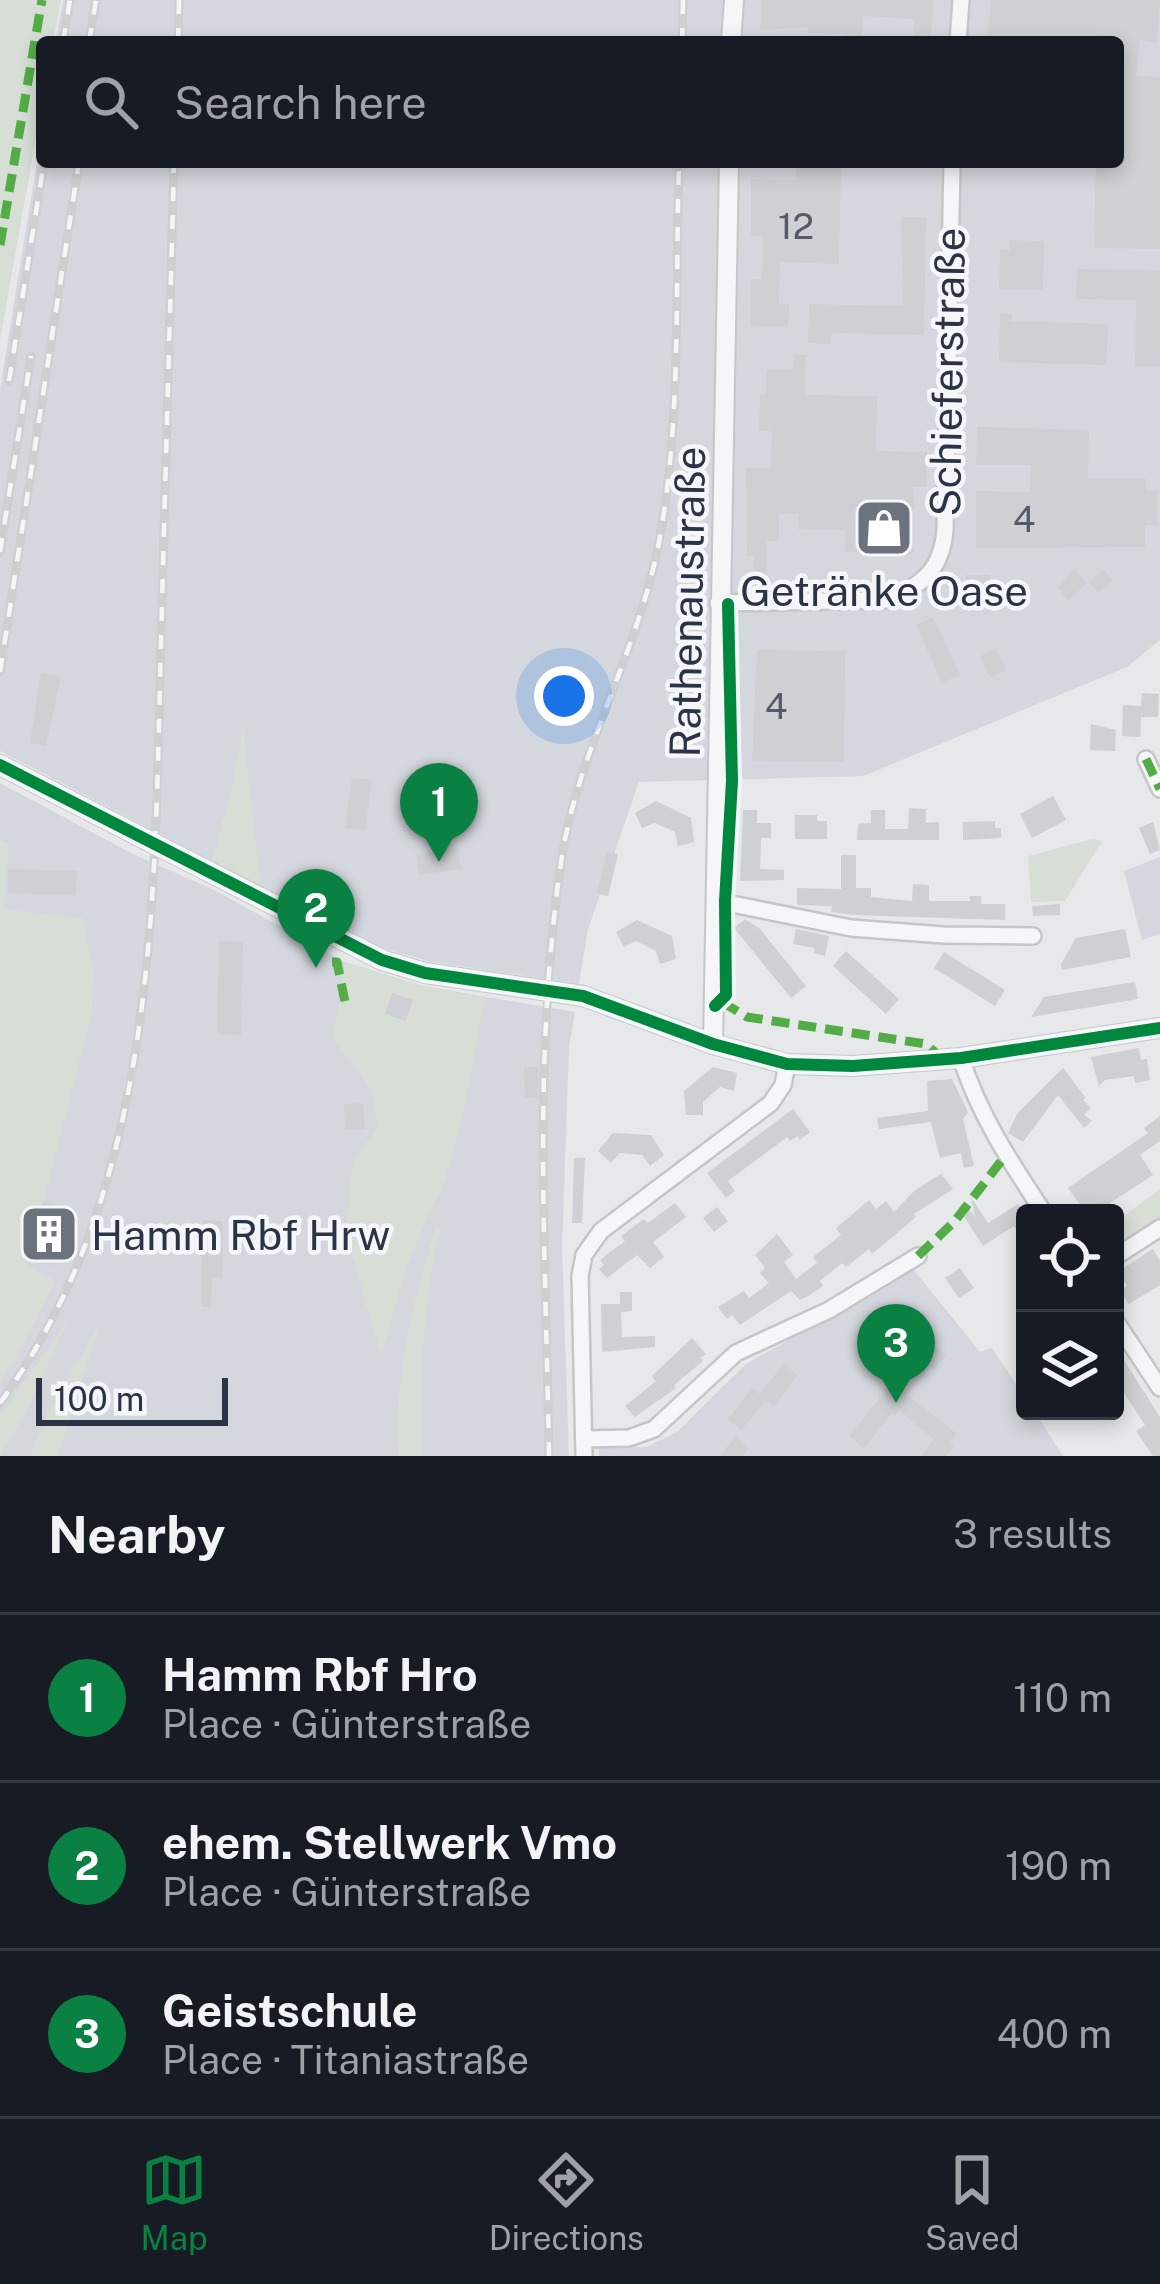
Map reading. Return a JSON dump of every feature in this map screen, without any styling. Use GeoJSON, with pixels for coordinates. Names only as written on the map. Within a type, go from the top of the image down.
{"type":"FeatureCollection","features":[{"type":"Feature","properties":{"kind":"street"},"geometry":{"type":"LineString","coordinates":[[731,36],[734,0]]}},
{"type":"Feature","properties":{"kind":"street"},"geometry":{"type":"LineString","coordinates":[[959,36],[962,0]]}},
{"type":"Feature","properties":{"kind":"street","name":"Rathenaustraße"},"geometry":{"type":"LineString","coordinates":[[713,1043],[729,168]]}},
{"type":"Feature","properties":{"kind":"street","name":"Schieferstraße"},"geometry":{"type":"LineString","coordinates":[[718,603],[887,600],[912,590],[937,564],[945,530],[952,168]]}},
{"type":"Feature","properties":{"kind":"street"},"geometry":{"type":"LineString","coordinates":[[1147,759],[1160,789]]}},
{"type":"Feature","properties":{"kind":"street"},"geometry":{"type":"LineString","coordinates":[[0,765],[382,960],[425,973],[565,992],[787,1064],[853,1066],[961,1058],[1160,1028]]}},
{"type":"Feature","properties":{"kind":"street"},"geometry":{"type":"LineString","coordinates":[[717,901],[851,928],[1033,936]]}},
{"type":"Feature","properties":{"kind":"street"},"geometry":{"type":"LineString","coordinates":[[961,1058],[973,1094],[1038,1204]]}},
{"type":"Feature","properties":{"kind":"street"},"geometry":{"type":"LineString","coordinates":[[787,1064],[783,1084],[771,1103],[601,1231],[584,1255],[580,1276],[584,1447],[654,1429],[736,1353],[829,1310],[918,1256]]}},
{"type":"Feature","properties":{"kind":"street"},"geometry":{"type":"LineString","coordinates":[[1124,1251],[1160,1228]]}},
{"type":"Feature","properties":{"kind":"street"},"geometry":{"type":"LineString","coordinates":[[1124,1334],[1160,1388]]}},
{"type":"Feature","properties":{"kind":"shaded area"},"geometry":{"type":"Polygon","coordinates":[[[0,0],[61,0],[54,36],[36,36],[36,138],[0,340],[0,0]]]}},
{"type":"Feature","properties":{"kind":"shaded area"},"geometry":{"type":"Polygon","coordinates":[[[63,0],[1160,0],[1160,640],[1127,667],[863,776],[639,782],[588,929],[579,984],[431,962],[379,947],[0,751],[0,389],[36,168],[1124,168],[1124,36],[57,36],[63,0]]]}},
{"type":"Feature","properties":{"kind":"shaded area"},"geometry":{"type":"Polygon","coordinates":[[[243,727],[261,889],[212,860],[243,727]]]}},
{"type":"Feature","properties":{"kind":"shaded area"},"geometry":{"type":"Polygon","coordinates":[[[0,783],[345,962],[423,986],[575,1012],[569,1046],[562,1248],[569,1456],[0,1456],[0,783]]]}},
{"type":"Feature","properties":{"kind":"shaded area"},"geometry":{"type":"Polygon","coordinates":[[[1093,839],[1102,841],[1065,901],[1031,902],[1028,856],[1093,839]]]}},
{"type":"Feature","properties":{"kind":"shaded area"},"geometry":{"type":"Polygon","coordinates":[[[0,840],[9,843],[4,909],[84,919],[93,972],[92,1011],[42,1209],[27,1222],[28,1265],[56,1282],[0,1386],[0,840]]]}},
{"type":"Feature","properties":{"kind":"shaded area"},"geometry":{"type":"Polygon","coordinates":[[[1160,857],[1160,934],[1142,940],[1124,871],[1160,857]]]}},
{"type":"Feature","properties":{"kind":"shaded area"},"geometry":{"type":"Polygon","coordinates":[[[345,962],[423,986],[485,998],[446,1178],[409,1260],[381,1355],[346,1234],[353,1161],[378,1127],[372,1091],[333,1038],[345,962]]]}},
{"type":"Feature","properties":{"kind":"shaded area"},"geometry":{"type":"Polygon","coordinates":[[[1160,1189],[1160,1218],[1124,1241],[1124,1216],[1160,1189]]]}},
{"type":"Feature","properties":{"kind":"shaded area"},"geometry":{"type":"Polygon","coordinates":[[[436,1227],[440,1227],[424,1341],[421,1456],[399,1456],[399,1396],[407,1340],[436,1227]]]}},
{"type":"Feature","properties":{"kind":"shaded area"},"geometry":{"type":"Polygon","coordinates":[[[913,1269],[980,1352],[992,1348],[1016,1384],[1016,1420],[1040,1420],[1063,1456],[599,1456],[599,1448],[647,1447],[677,1432],[746,1364],[913,1269]]]}},
{"type":"Feature","properties":{"kind":"shaded area"},"geometry":{"type":"Polygon","coordinates":[[[70,1317],[27,1410],[0,1456],[0,1415],[70,1317]]]}},
{"type":"Feature","properties":{"kind":"shaded area"},"geometry":{"type":"Polygon","coordinates":[[[100,1323],[58,1456],[30,1456],[45,1418],[100,1323]]]}},
{"type":"Feature","properties":{"kind":"building"},"geometry":{"type":"Polygon","coordinates":[[[762,0],[934,0],[931,36],[913,36],[914,19],[863,16],[862,36],[808,33],[808,27],[760,30],[762,0]]]}},
{"type":"Feature","properties":{"kind":"building"},"geometry":{"type":"Polygon","coordinates":[[[991,0],[1160,0],[1157,43],[1140,40],[1136,76],[1160,77],[1160,249],[1094,248],[1096,168],[1124,168],[1124,36],[988,36],[991,0]]]}},
{"type":"Feature","properties":{"kind":"building"},"geometry":{"type":"Polygon","coordinates":[[[796,168],[841,168],[839,264],[780,262],[779,304],[789,304],[788,327],[750,326],[751,279],[762,279],[763,236],[751,235],[751,179],[796,180],[796,168]]]}},
{"type":"Feature","properties":{"kind":"building"},"geometry":{"type":"Polygon","coordinates":[[[901,217],[926,217],[924,335],[832,333],[831,344],[808,343],[809,304],[903,306],[901,217]]]}},
{"type":"Feature","properties":{"kind":"building"},"geometry":{"type":"Polygon","coordinates":[[[1010,240],[1044,241],[1043,290],[999,289],[1000,249],[1010,250],[1010,240]]]}},
{"type":"Feature","properties":{"kind":"building"},"geometry":{"type":"Polygon","coordinates":[[[1077,269],[1160,270],[1160,366],[1135,366],[1136,300],[1076,299],[1077,269]]]}},
{"type":"Feature","properties":{"kind":"building"},"geometry":{"type":"Polygon","coordinates":[[[1000,314],[1012,314],[1011,321],[1108,324],[1106,365],[999,362],[1000,314]]]}},
{"type":"Feature","properties":{"kind":"building"},"geometry":{"type":"Polygon","coordinates":[[[794,355],[806,355],[805,395],[877,396],[876,451],[927,452],[926,487],[914,487],[913,554],[845,552],[846,530],[798,529],[799,514],[779,514],[779,541],[767,541],[766,590],[754,590],[754,556],[747,556],[746,468],[771,468],[772,431],[759,431],[760,394],[766,394],[766,370],[793,370],[794,355]]]}},
{"type":"Feature","properties":{"kind":"building"},"geometry":{"type":"Polygon","coordinates":[[[977,427],[1089,430],[1088,478],[1146,479],[1146,490],[1158,490],[1157,525],[1145,525],[1145,547],[976,548],[976,491],[1030,492],[1030,465],[976,465],[977,427]]]}},
{"type":"Feature","properties":{"kind":"building"},"geometry":{"type":"Polygon","coordinates":[[[1074,569],[1087,584],[1068,600],[1058,587],[1074,569]]]}},
{"type":"Feature","properties":{"kind":"building"},"geometry":{"type":"Polygon","coordinates":[[[1104,570],[1113,581],[1098,593],[1088,582],[1104,570]]]}},
{"type":"Feature","properties":{"kind":"building"},"geometry":{"type":"Polygon","coordinates":[[[966,575],[990,575],[990,604],[965,604],[966,575]]]}},
{"type":"Feature","properties":{"kind":"building"},"geometry":{"type":"Polygon","coordinates":[[[933,617],[960,675],[942,683],[916,625],[933,617]]]}},
{"type":"Feature","properties":{"kind":"building"},"geometry":{"type":"Polygon","coordinates":[[[996,648],[1006,670],[990,678],[980,656],[996,648]]]}},
{"type":"Feature","properties":{"kind":"building"},"geometry":{"type":"Polygon","coordinates":[[[757,650],[845,651],[844,762],[752,761],[757,650]]]}},
{"type":"Feature","properties":{"kind":"building"},"geometry":{"type":"Polygon","coordinates":[[[687,652],[700,652],[698,728],[675,727],[676,694],[687,694],[687,652]]]}},
{"type":"Feature","properties":{"kind":"building"},"geometry":{"type":"Polygon","coordinates":[[[41,673],[61,676],[46,746],[30,743],[41,673]]]}},
{"type":"Feature","properties":{"kind":"building"},"geometry":{"type":"Polygon","coordinates":[[[1142,693],[1159,694],[1158,717],[1141,717],[1140,737],[1122,736],[1123,705],[1141,706],[1142,693]]]}},
{"type":"Feature","properties":{"kind":"building"},"geometry":{"type":"Polygon","coordinates":[[[1091,724],[1116,730],[1115,751],[1090,750],[1091,724]]]}},
{"type":"Feature","properties":{"kind":"building"},"geometry":{"type":"Polygon","coordinates":[[[352,778],[372,780],[365,831],[345,828],[352,778]]]}},
{"type":"Feature","properties":{"kind":"building"},"geometry":{"type":"Polygon","coordinates":[[[1053,796],[1066,820],[1032,838],[1020,814],[1053,796]]]}},
{"type":"Feature","properties":{"kind":"building"},"geometry":{"type":"Polygon","coordinates":[[[656,801],[691,818],[694,842],[678,846],[675,832],[655,823],[642,828],[635,813],[656,801]]]}},
{"type":"Feature","properties":{"kind":"building"},"geometry":{"type":"Polygon","coordinates":[[[442,807],[461,869],[419,875],[416,855],[439,851],[429,810],[442,807]]]}},
{"type":"Feature","properties":{"kind":"building"},"geometry":{"type":"Polygon","coordinates":[[[909,808],[926,809],[926,823],[939,822],[939,840],[857,840],[858,824],[871,823],[871,810],[885,810],[885,829],[908,829],[909,808]]]}},
{"type":"Feature","properties":{"kind":"building"},"geometry":{"type":"Polygon","coordinates":[[[743,810],[757,810],[757,823],[771,823],[771,838],[761,838],[760,869],[784,870],[784,880],[740,881],[743,810]]]}},
{"type":"Feature","properties":{"kind":"building"},"geometry":{"type":"Polygon","coordinates":[[[795,815],[817,815],[817,821],[827,821],[827,839],[795,839],[795,815]]]}},
{"type":"Feature","properties":{"kind":"building"},"geometry":{"type":"Polygon","coordinates":[[[995,821],[1001,838],[963,840],[963,822],[995,821]]]}},
{"type":"Feature","properties":{"kind":"building"},"geometry":{"type":"Polygon","coordinates":[[[1153,822],[1160,850],[1150,854],[1139,828],[1153,822]]]}},
{"type":"Feature","properties":{"kind":"building"},"geometry":{"type":"Polygon","coordinates":[[[607,852],[618,854],[608,896],[597,894],[607,852]]]}},
{"type":"Feature","properties":{"kind":"building"},"geometry":{"type":"Polygon","coordinates":[[[841,855],[856,855],[856,888],[871,888],[871,897],[912,901],[913,884],[929,885],[929,901],[970,901],[970,896],[981,896],[981,904],[1005,904],[1005,920],[854,915],[831,912],[832,906],[797,905],[797,888],[841,889],[841,855]]]}},
{"type":"Feature","properties":{"kind":"building"},"geometry":{"type":"Polygon","coordinates":[[[8,869],[77,871],[76,895],[8,893],[8,869]]]}},
{"type":"Feature","properties":{"kind":"building"},"geometry":{"type":"Polygon","coordinates":[[[1060,904],[1060,915],[1033,916],[1032,906],[1060,904]]]}},
{"type":"Feature","properties":{"kind":"building"},"geometry":{"type":"Polygon","coordinates":[[[745,919],[760,929],[806,986],[791,998],[734,928],[745,919]]]}},
{"type":"Feature","properties":{"kind":"building"},"geometry":{"type":"Polygon","coordinates":[[[637,920],[672,936],[676,959],[660,964],[656,951],[636,941],[624,947],[616,932],[637,920]]]}},
{"type":"Feature","properties":{"kind":"building"},"geometry":{"type":"Polygon","coordinates":[[[796,929],[829,936],[825,956],[814,953],[815,948],[793,944],[796,929]]]}},
{"type":"Feature","properties":{"kind":"building"},"geometry":{"type":"Polygon","coordinates":[[[1125,929],[1131,957],[1062,970],[1076,938],[1125,929]]]}},
{"type":"Feature","properties":{"kind":"building"},"geometry":{"type":"Polygon","coordinates":[[[219,941],[243,942],[241,1035],[217,1034],[219,941]]]}},
{"type":"Feature","properties":{"kind":"building"},"geometry":{"type":"Polygon","coordinates":[[[846,951],[899,999],[886,1014],[833,966],[846,951]]]}},
{"type":"Feature","properties":{"kind":"building"},"geometry":{"type":"Polygon","coordinates":[[[944,952],[1005,990],[995,1006],[934,968],[944,952]]]}},
{"type":"Feature","properties":{"kind":"building"},"geometry":{"type":"Polygon","coordinates":[[[1135,982],[1138,999],[1031,1017],[1044,997],[1135,982]]]}},
{"type":"Feature","properties":{"kind":"building"},"geometry":{"type":"Polygon","coordinates":[[[392,993],[413,1000],[406,1021],[385,1014],[392,993]]]}},
{"type":"Feature","properties":{"kind":"building"},"geometry":{"type":"Polygon","coordinates":[[[1139,1048],[1141,1060],[1147,1059],[1150,1080],[1135,1083],[1134,1076],[1105,1080],[1099,1086],[1091,1057],[1139,1048]]]}},
{"type":"Feature","properties":{"kind":"building"},"geometry":{"type":"Polygon","coordinates":[[[524,1067],[538,1067],[538,1098],[525,1098],[524,1067]]]}},
{"type":"Feature","properties":{"kind":"building"},"geometry":{"type":"Polygon","coordinates":[[[713,1067],[737,1073],[734,1091],[720,1087],[703,1102],[703,1115],[686,1115],[684,1091],[713,1067]]]}},
{"type":"Feature","properties":{"kind":"building"},"geometry":{"type":"Polygon","coordinates":[[[1063,1068],[1086,1098],[1091,1108],[1084,1114],[1092,1121],[1084,1128],[1058,1095],[1023,1142],[1008,1133],[1017,1114],[1063,1068]]]}},
{"type":"Feature","properties":{"kind":"building"},"geometry":{"type":"Polygon","coordinates":[[[952,1079],[968,1112],[963,1119],[974,1166],[964,1168],[961,1153],[940,1158],[931,1122],[879,1129],[877,1118],[928,1111],[927,1081],[952,1079]]]}},
{"type":"Feature","properties":{"kind":"building"},"geometry":{"type":"Polygon","coordinates":[[[363,1103],[365,1129],[345,1130],[344,1104],[363,1103]]]}},
{"type":"Feature","properties":{"kind":"building"},"geometry":{"type":"Polygon","coordinates":[[[793,1109],[810,1132],[800,1140],[787,1137],[728,1181],[735,1191],[726,1198],[707,1173],[793,1109]]]}},
{"type":"Feature","properties":{"kind":"building"},"geometry":{"type":"Polygon","coordinates":[[[1160,1116],[1160,1141],[1140,1155],[1153,1175],[1111,1204],[1080,1204],[1068,1188],[1148,1133],[1144,1128],[1160,1116]]]}},
{"type":"Feature","properties":{"kind":"building"},"geometry":{"type":"Polygon","coordinates":[[[613,1133],[651,1135],[664,1155],[650,1166],[642,1155],[620,1153],[611,1163],[598,1151],[613,1133]]]}},
{"type":"Feature","properties":{"kind":"building"},"geometry":{"type":"Polygon","coordinates":[[[574,1158],[585,1158],[582,1223],[572,1223],[574,1158]]]}},
{"type":"Feature","properties":{"kind":"building"},"geometry":{"type":"Polygon","coordinates":[[[941,1174],[953,1189],[914,1214],[872,1254],[869,1249],[846,1267],[842,1263],[810,1295],[800,1300],[791,1291],[740,1325],[718,1307],[744,1291],[749,1298],[769,1283],[755,1255],[777,1234],[793,1255],[784,1262],[796,1279],[817,1263],[813,1257],[841,1235],[836,1228],[869,1200],[876,1209],[886,1201],[894,1212],[914,1191],[941,1174]]]}},
{"type":"Feature","properties":{"kind":"building"},"geometry":{"type":"Polygon","coordinates":[[[971,1197],[988,1223],[1016,1205],[1016,1229],[983,1246],[962,1213],[968,1208],[975,1217],[971,1197]]]}},
{"type":"Feature","properties":{"kind":"building","name":"Hamm Rbf Hrw"},"geometry":{"type":"Polygon","coordinates":[[[43,1202],[65,1206],[55,1265],[36,1262],[40,1234],[33,1233],[43,1202]]]}},
{"type":"Feature","properties":{"kind":"building"},"geometry":{"type":"Polygon","coordinates":[[[675,1203],[686,1217],[653,1242],[664,1257],[650,1268],[637,1255],[607,1278],[599,1269],[604,1265],[600,1260],[625,1241],[621,1236],[675,1203]]]}},
{"type":"Feature","properties":{"kind":"building"},"geometry":{"type":"Polygon","coordinates":[[[717,1207],[728,1221],[714,1232],[703,1218],[717,1207]]]}},
{"type":"Feature","properties":{"kind":"building"},"geometry":{"type":"Polygon","coordinates":[[[203,1220],[223,1221],[222,1278],[212,1278],[211,1307],[201,1307],[203,1220]]]}},
{"type":"Feature","properties":{"kind":"building"},"geometry":{"type":"Polygon","coordinates":[[[1153,1249],[1160,1261],[1160,1285],[1129,1304],[1124,1297],[1124,1268],[1153,1249]]]}},
{"type":"Feature","properties":{"kind":"building"},"geometry":{"type":"Polygon","coordinates":[[[960,1268],[974,1288],[959,1298],[945,1278],[960,1268]]]}},
{"type":"Feature","properties":{"kind":"building"},"geometry":{"type":"Polygon","coordinates":[[[620,1292],[632,1292],[632,1311],[621,1312],[622,1337],[655,1336],[655,1347],[602,1352],[601,1304],[620,1304],[620,1292]]]}},
{"type":"Feature","properties":{"kind":"building"},"geometry":{"type":"Polygon","coordinates":[[[692,1338],[706,1354],[700,1358],[703,1361],[676,1388],[635,1417],[625,1406],[656,1381],[652,1376],[692,1338]]]}},
{"type":"Feature","properties":{"kind":"building"},"geometry":{"type":"Polygon","coordinates":[[[927,1339],[946,1355],[934,1370],[930,1366],[907,1395],[957,1434],[949,1443],[954,1446],[946,1456],[922,1456],[934,1439],[899,1411],[892,1413],[864,1448],[849,1436],[927,1339]]]}},
{"type":"Feature","properties":{"kind":"building"},"geometry":{"type":"Polygon","coordinates":[[[1124,1360],[1160,1417],[1160,1456],[1153,1456],[1136,1431],[1145,1425],[1124,1393],[1124,1360]]]}},
{"type":"Feature","properties":{"kind":"building"},"geometry":{"type":"Polygon","coordinates":[[[784,1364],[798,1375],[774,1406],[766,1400],[741,1430],[728,1419],[752,1388],[760,1394],[784,1364]]]}},
{"type":"Feature","properties":{"kind":"building"},"geometry":{"type":"Polygon","coordinates":[[[736,1436],[749,1449],[743,1456],[720,1456],[736,1436]]]}},
{"type":"Feature","properties":{"kind":"railway"},"geometry":{"type":"LineString","coordinates":[[64,36],[70,0]]}},
{"type":"Feature","properties":{"kind":"railway"},"geometry":{"type":"LineString","coordinates":[[90,36],[96,0]]}},
{"type":"Feature","properties":{"kind":"railway"},"geometry":{"type":"LineString","coordinates":[[178,36],[179,0]]}},
{"type":"Feature","properties":{"kind":"railway"},"geometry":{"type":"LineString","coordinates":[[682,36],[683,0]]}},
{"type":"Feature","properties":{"kind":"railway"},"geometry":{"type":"LineString","coordinates":[[9,381],[43,168]]}},
{"type":"Feature","properties":{"kind":"railway"},"geometry":{"type":"LineString","coordinates":[[0,672],[78,168]]}},
{"type":"Feature","properties":{"kind":"railway"},"geometry":{"type":"LineString","coordinates":[[0,1403],[52,1319],[91,1229],[119,1135],[138,1038],[155,840],[174,168]]}},
{"type":"Feature","properties":{"kind":"railway"},"geometry":{"type":"LineString","coordinates":[[549,1456],[543,1155],[553,930],[570,817],[647,591],[665,505],[674,408],[679,168]]}},
{"type":"Feature","properties":{"kind":"railway"},"geometry":{"type":"LineString","coordinates":[[0,552],[31,356]]}},
{"type":"Feature","properties":{"kind":"marked path"},"geometry":{"type":"LineString","coordinates":[[0,245],[42,0]]}},
{"type":"Feature","properties":{"kind":"marked path"},"geometry":{"type":"LineString","coordinates":[[1146,759],[1160,789]]}},
{"type":"Feature","properties":{"kind":"marked path"},"geometry":{"type":"LineString","coordinates":[[332,962],[337,962],[345,1002]]}},
{"type":"Feature","properties":{"kind":"marked path"},"geometry":{"type":"LineString","coordinates":[[722,1002],[747,1017],[926,1044],[939,1056]]}},
{"type":"Feature","properties":{"kind":"marked path"},"geometry":{"type":"LineString","coordinates":[[918,1256],[954,1222],[1006,1155]]}},
{"type":"Feature","properties":{"kind":"cycle path"},"geometry":{"type":"LineString","coordinates":[[715,1006],[726,995],[725,901],[732,781],[728,604]]}},
{"type":"Feature","properties":{"kind":"cycle path"},"geometry":{"type":"LineString","coordinates":[[0,765],[382,960],[425,973],[583,996],[713,1044],[787,1064],[853,1066],[961,1058],[1160,1028]]}},
{"type":"Feature","properties":{"kind":"place","name":"Getränke Oase"},"geometry":{"type":"Point","coordinates":[884,528]}},
{"type":"Feature","properties":{"kind":"place","name":"Hamm Rbf Hro"},"geometry":{"type":"Point","coordinates":[439,862]}},
{"type":"Feature","properties":{"kind":"place","name":"ehem. Stellwerk Vmo"},"geometry":{"type":"Point","coordinates":[316,968]}},
{"type":"Feature","properties":{"kind":"place","name":"Hamm Rbf Hrw"},"geometry":{"type":"Point","coordinates":[49,1234]}},
{"type":"Feature","properties":{"kind":"place","name":"Geistschule"},"geometry":{"type":"Point","coordinates":[896,1403]}}]}
